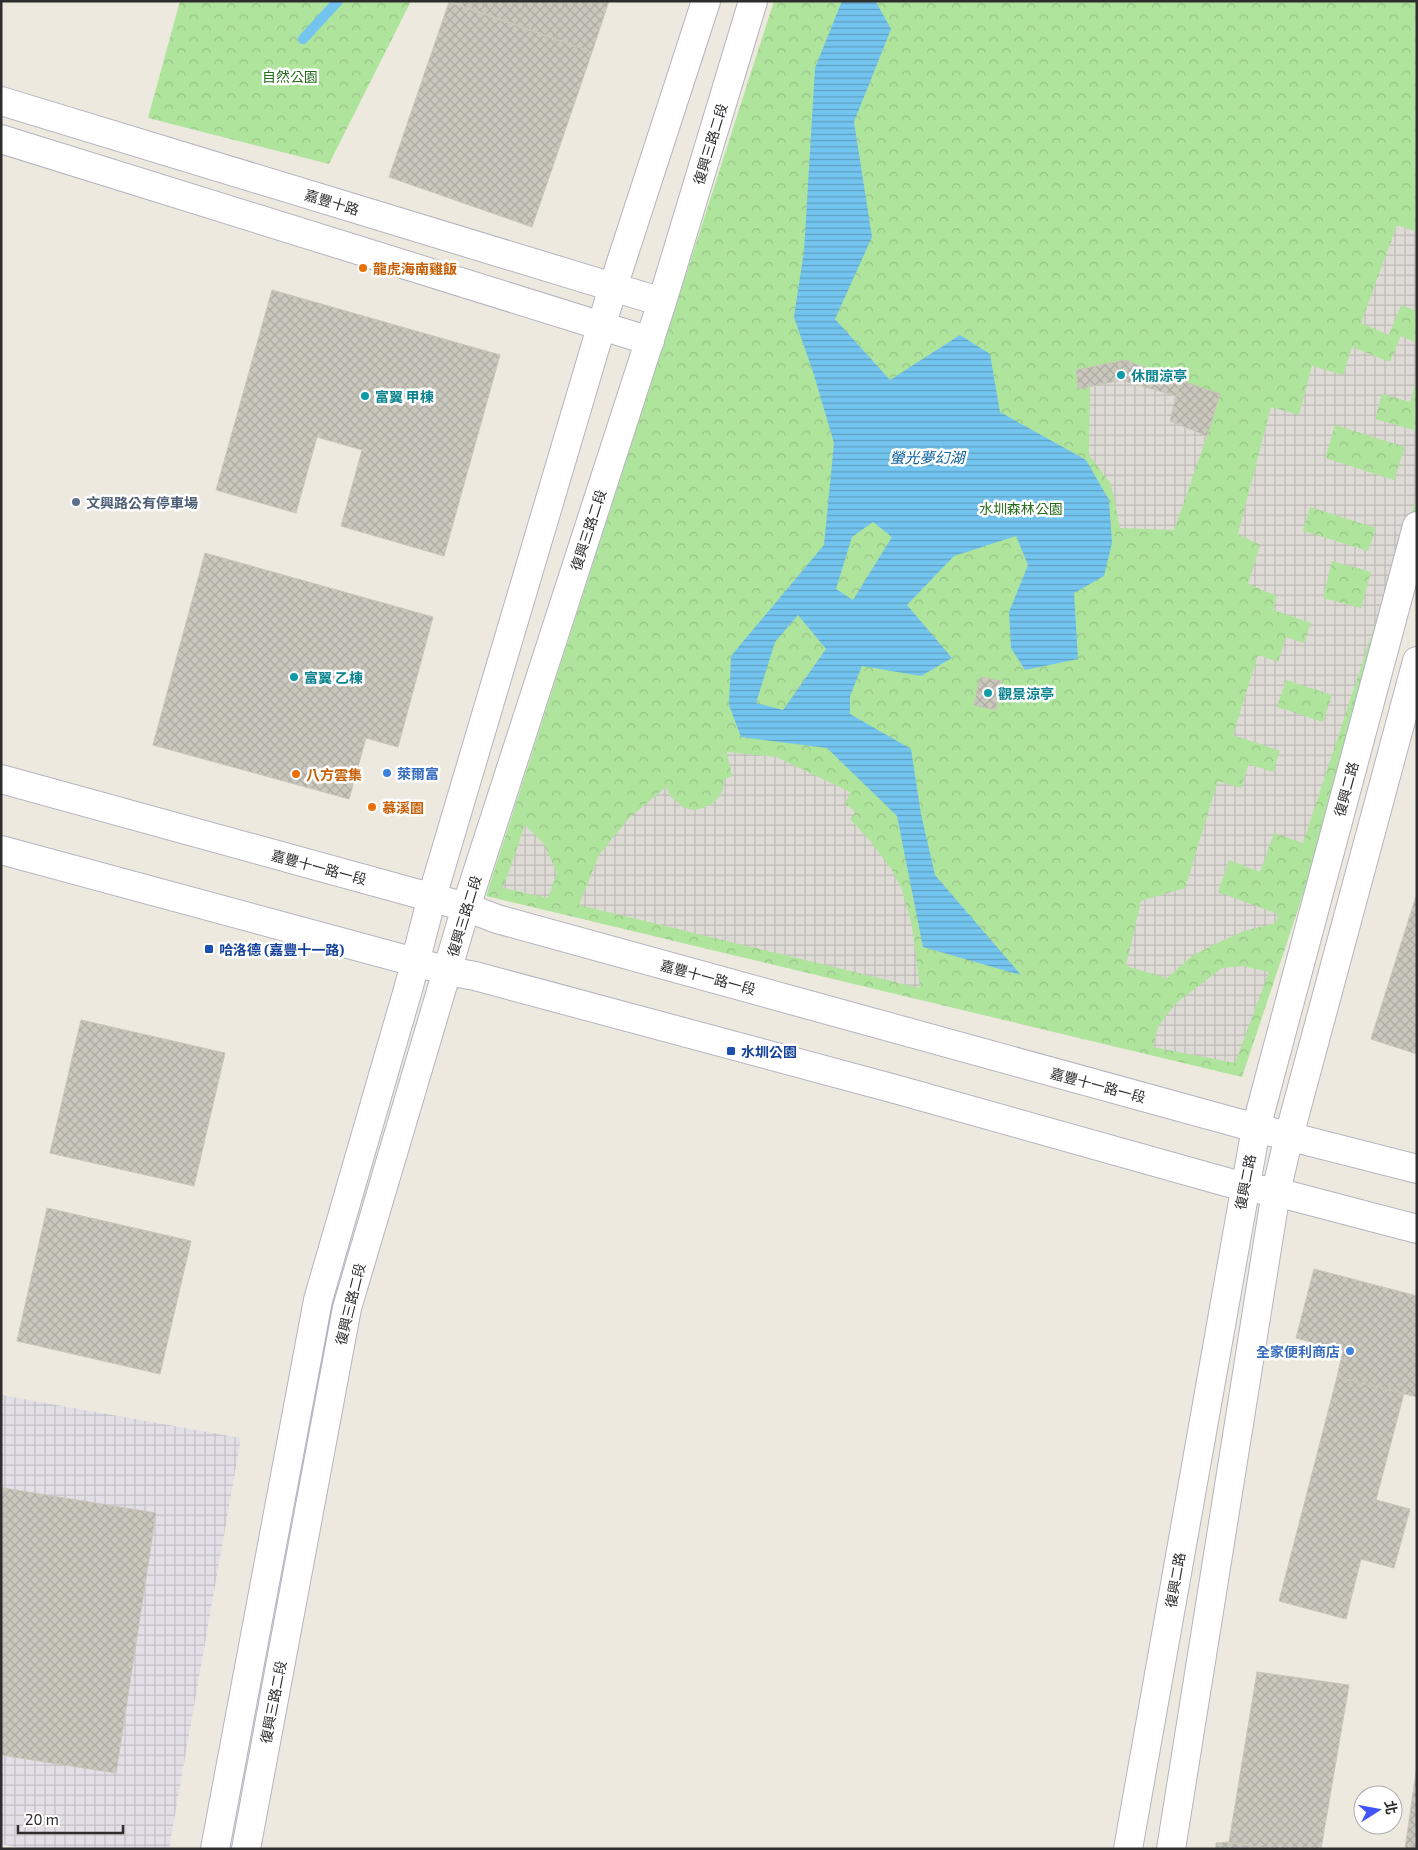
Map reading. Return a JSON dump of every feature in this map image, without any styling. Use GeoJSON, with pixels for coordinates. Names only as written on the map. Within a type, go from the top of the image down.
{"type":"FeatureCollection","features":[{"type":"Feature","properties":{"kind":"street"},"geometry":{"type":"LineString","coordinates":[[215,1849],[318,1300],[432,897],[613,287],[706,1]]}},
{"type":"Feature","properties":{"kind":"street","name":"復興三路二段"},"geometry":{"type":"LineString","coordinates":[[246,1849],[347,1308],[466,907],[650,341],[753,1]]}},
{"type":"Feature","properties":{"kind":"street","name":"嘉豐十路"},"geometry":{"type":"LineString","coordinates":[[1,101],[662,302]]}},
{"type":"Feature","properties":{"kind":"street"},"geometry":{"type":"LineString","coordinates":[[1,139],[650,341]]}},
{"type":"Feature","properties":{"kind":"street","name":"復興二路"},"geometry":{"type":"LineString","coordinates":[[1128,1849],[1244,1187],[1256,1128],[1417,526]]}},
{"type":"Feature","properties":{"kind":"street"},"geometry":{"type":"LineString","coordinates":[[1171,1849],[1276,1192],[1289,1136],[1417,661]]}},
{"type":"Feature","properties":{"kind":"street","name":"嘉豐十一路一段"},"geometry":{"type":"LineString","coordinates":[[1,779],[432,897],[497,919],[1256,1128],[1417,1169]]}},
{"type":"Feature","properties":{"kind":"street"},"geometry":{"type":"LineString","coordinates":[[1,850],[876,1084],[1244,1187],[1276,1192],[1417,1229]]}},
{"type":"Feature","properties":{"kind":"shaded area"},"geometry":{"type":"Polygon","coordinates":[[[1397,225],[1417,232],[1417,311],[1401,305],[1389,335],[1361,323],[1397,225]]]}},
{"type":"Feature","properties":{"kind":"shaded area"},"geometry":{"type":"Polygon","coordinates":[[[1401,336],[1417,343],[1417,377],[1410,402],[1382,394],[1375,419],[1417,431],[1417,497],[1303,843],[1274,833],[1260,872],[1229,860],[1218,892],[1278,914],[1276,923],[1244,931],[1213,945],[1192,956],[1167,978],[1126,966],[1141,901],[1185,888],[1218,781],[1241,788],[1249,764],[1273,772],[1280,751],[1233,735],[1258,655],[1278,662],[1286,637],[1304,643],[1311,623],[1273,610],[1277,596],[1248,584],[1260,545],[1238,534],[1271,407],[1299,415],[1312,366],[1343,375],[1352,347],[1390,362],[1401,336]],[[1335,425],[1325,458],[1394,480],[1405,447],[1335,425]],[[1310,507],[1303,531],[1368,551],[1376,528],[1310,507]],[[1332,561],[1323,598],[1361,608],[1371,572],[1332,561]],[[1286,680],[1277,707],[1323,722],[1332,695],[1286,680]]]}},
{"type":"Feature","properties":{"kind":"shaded area"},"geometry":{"type":"Polygon","coordinates":[[[1121,380],[1177,396],[1171,421],[1207,436],[1174,530],[1120,528],[1111,484],[1089,455],[1090,387],[1121,380]]]}},
{"type":"Feature","properties":{"kind":"shaded area"},"geometry":{"type":"Polygon","coordinates":[[[727,752],[776,757],[850,792],[845,804],[856,812],[850,819],[872,843],[893,872],[902,890],[912,926],[920,988],[579,905],[599,855],[628,819],[666,787],[670,796],[684,808],[694,810],[712,804],[719,797],[723,789],[724,779],[732,776],[727,752]]]}},
{"type":"Feature","properties":{"kind":"shaded area"},"geometry":{"type":"Polygon","coordinates":[[[525,825],[544,844],[557,873],[548,898],[503,888],[525,825]]]}},
{"type":"Feature","properties":{"kind":"shaded area"},"geometry":{"type":"Polygon","coordinates":[[[1243,966],[1269,972],[1235,1063],[1153,1047],[1158,1027],[1175,1004],[1222,968],[1243,966]]]}},
{"type":"Feature","properties":{"kind":"shaded area"},"geometry":{"type":"Polygon","coordinates":[[[1,1395],[241,1438],[169,1849],[26,1849],[1,1844],[1,1395]]]}},
{"type":"Feature","properties":{"kind":"green space","name":"自然公園"},"geometry":{"type":"Polygon","coordinates":[[[180,1],[411,1],[329,164],[148,118],[180,1]]]}},
{"type":"Feature","properties":{"kind":"green space","name":"水圳森林公園"},"geometry":{"type":"Polygon","coordinates":[[[774,1],[1417,1],[1417,554],[1242,1077],[486,896],[774,1]]]}},
{"type":"Feature","properties":{"kind":"water","name":"螢光夢幻湖"},"geometry":{"type":"Polygon","coordinates":[[[842,1],[876,2],[891,29],[854,122],[872,237],[835,319],[890,380],[960,335],[990,354],[1000,412],[1086,460],[1109,500],[1112,543],[1104,576],[1074,593],[1078,659],[1025,670],[1011,648],[1009,612],[1028,565],[1016,536],[954,556],[907,605],[952,658],[921,676],[862,666],[850,696],[850,714],[911,749],[921,814],[935,875],[1021,975],[923,947],[897,816],[827,748],[741,737],[729,705],[731,656],[824,545],[834,443],[814,375],[794,317],[804,251],[815,68],[842,1]],[[873,522],[852,537],[836,589],[853,600],[892,537],[873,522]],[[798,615],[775,642],[756,703],[783,710],[826,649],[798,615]]]}},
{"type":"Feature","properties":{"kind":"building"},"geometry":{"type":"Polygon","coordinates":[[[449,1],[609,1],[592,52],[449,1]]]}},
{"type":"Feature","properties":{"kind":"building"},"geometry":{"type":"Polygon","coordinates":[[[449,2],[592,52],[532,227],[389,177],[449,2]]]}},
{"type":"Feature","properties":{"kind":"building","name":"富翼 甲棟"},"geometry":{"type":"Polygon","coordinates":[[[272,290],[500,355],[444,556],[341,526],[362,450],[317,437],[296,513],[216,490],[272,290]]]}},
{"type":"Feature","properties":{"kind":"building","name":"休閒涼亭"},"geometry":{"type":"Polygon","coordinates":[[[1125,360],[1180,380],[1177,396],[1121,380],[1078,389],[1076,370],[1125,360]]]}},
{"type":"Feature","properties":{"kind":"building"},"geometry":{"type":"Polygon","coordinates":[[[1180,380],[1220,394],[1207,436],[1170,421],[1180,380]]]}},
{"type":"Feature","properties":{"kind":"building","name":"富翼 乙棟"},"geometry":{"type":"Polygon","coordinates":[[[205,553],[433,617],[398,747],[366,738],[349,799],[153,745],[205,553]]]}},
{"type":"Feature","properties":{"kind":"building","name":"觀景涼亭"},"geometry":{"type":"Polygon","coordinates":[[[980,677],[1001,681],[996,710],[974,705],[980,677]]]}},
{"type":"Feature","properties":{"kind":"building"},"geometry":{"type":"Polygon","coordinates":[[[1417,893],[1417,1054],[1371,1039],[1417,893]]]}},
{"type":"Feature","properties":{"kind":"building"},"geometry":{"type":"Polygon","coordinates":[[[81,1020],[225,1053],[194,1186],[50,1153],[81,1020]]]}},
{"type":"Feature","properties":{"kind":"building"},"geometry":{"type":"Polygon","coordinates":[[[47,1208],[191,1241],[160,1374],[17,1341],[47,1208]]]}},
{"type":"Feature","properties":{"kind":"building"},"geometry":{"type":"Polygon","coordinates":[[[1314,1269],[1417,1296],[1417,1397],[1337,1377],[1343,1351],[1296,1338],[1314,1269]]]}},
{"type":"Feature","properties":{"kind":"building"},"geometry":{"type":"Polygon","coordinates":[[[1337,1377],[1404,1393],[1376,1500],[1410,1509],[1394,1568],[1361,1559],[1346,1619],[1279,1601],[1337,1377]]]}},
{"type":"Feature","properties":{"kind":"building"},"geometry":{"type":"Polygon","coordinates":[[[3,1488],[156,1513],[116,1773],[1,1755],[1,1501],[3,1488]]]}},
{"type":"Feature","properties":{"kind":"building"},"geometry":{"type":"Polygon","coordinates":[[[1257,1672],[1349,1685],[1321,1849],[1270,1849],[1229,1842],[1257,1672]]]}},
{"type":"Feature","properties":{"kind":"building"},"geometry":{"type":"Polygon","coordinates":[[[1417,1765],[1417,1849],[1405,1849],[1417,1765]]]}},
{"type":"Feature","properties":{"kind":"building"},"geometry":{"type":"Polygon","coordinates":[[[1229,1842],[1270,1849],[1216,1849],[1216,1843],[1229,1842]]]}},
{"type":"Feature","properties":{"kind":"waterway"},"geometry":{"type":"LineString","coordinates":[[303,39],[338,1]]}},
{"type":"Feature","properties":{"kind":"place","name":"龍虎海南雞飯"},"geometry":{"type":"Point","coordinates":[363,268]}},
{"type":"Feature","properties":{"kind":"place","name":"休閒涼亭"},"geometry":{"type":"Point","coordinates":[1121,375]}},
{"type":"Feature","properties":{"kind":"place","name":"富翼 甲棟"},"geometry":{"type":"Point","coordinates":[365,396]}},
{"type":"Feature","properties":{"kind":"place","name":"文興路公有停車場"},"geometry":{"type":"Point","coordinates":[76,502]}},
{"type":"Feature","properties":{"kind":"place","name":"富翼 乙棟"},"geometry":{"type":"Point","coordinates":[294,677]}},
{"type":"Feature","properties":{"kind":"place","name":"觀景涼亭"},"geometry":{"type":"Point","coordinates":[988,693]}},
{"type":"Feature","properties":{"kind":"place","name":"萊爾富"},"geometry":{"type":"Point","coordinates":[387,773]}},
{"type":"Feature","properties":{"kind":"place","name":"八方雲集"},"geometry":{"type":"Point","coordinates":[296,774]}},
{"type":"Feature","properties":{"kind":"place","name":"慕溪園"},"geometry":{"type":"Point","coordinates":[372,807]}},
{"type":"Feature","properties":{"kind":"place","name":"哈洛德 (嘉豐十一路)"},"geometry":{"type":"Point","coordinates":[209,949]}},
{"type":"Feature","properties":{"kind":"place","name":"水圳公園"},"geometry":{"type":"Point","coordinates":[731,1051]}},
{"type":"Feature","properties":{"kind":"place","name":"全家便利商店"},"geometry":{"type":"Point","coordinates":[1350,1351]}}]}
